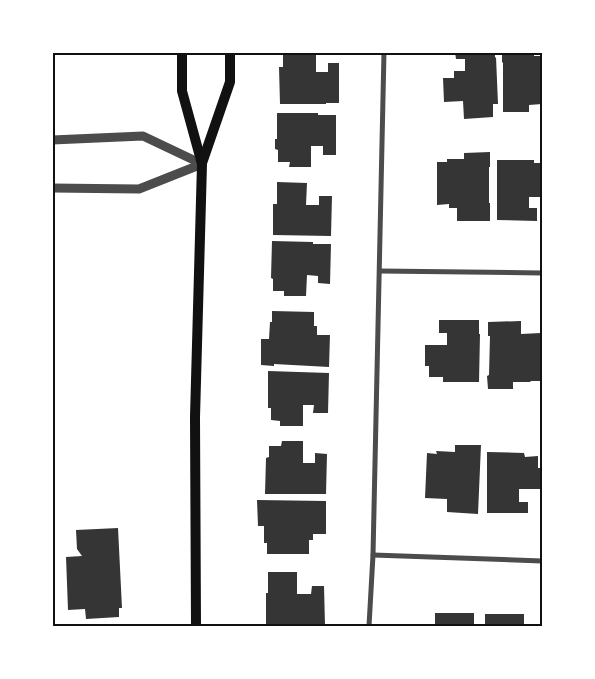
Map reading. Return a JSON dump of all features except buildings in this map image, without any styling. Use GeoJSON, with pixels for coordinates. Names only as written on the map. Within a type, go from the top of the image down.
{"type":"FeatureCollection","features":[{"type":"Feature","properties":{"kind":"main road"},"geometry":{"type":"LineString","coordinates":[[182,52],[182,91],[202,164],[195,417],[196,626]]}},
{"type":"Feature","properties":{"kind":"main road"},"geometry":{"type":"LineString","coordinates":[[202,164],[230,82],[230,52]]}},
{"type":"Feature","properties":{"kind":"street"},"geometry":{"type":"LineString","coordinates":[[369,626],[373,555],[384,52]]}},
{"type":"Feature","properties":{"kind":"street"},"geometry":{"type":"LineString","coordinates":[[52,140],[143,136],[202,164]]}},
{"type":"Feature","properties":{"kind":"street"},"geometry":{"type":"LineString","coordinates":[[52,188],[140,189],[202,164]]}},
{"type":"Feature","properties":{"kind":"street"},"geometry":{"type":"LineString","coordinates":[[380,271],[542,273]]}},
{"type":"Feature","properties":{"kind":"street"},"geometry":{"type":"LineString","coordinates":[[373,555],[542,561]]}}]}
